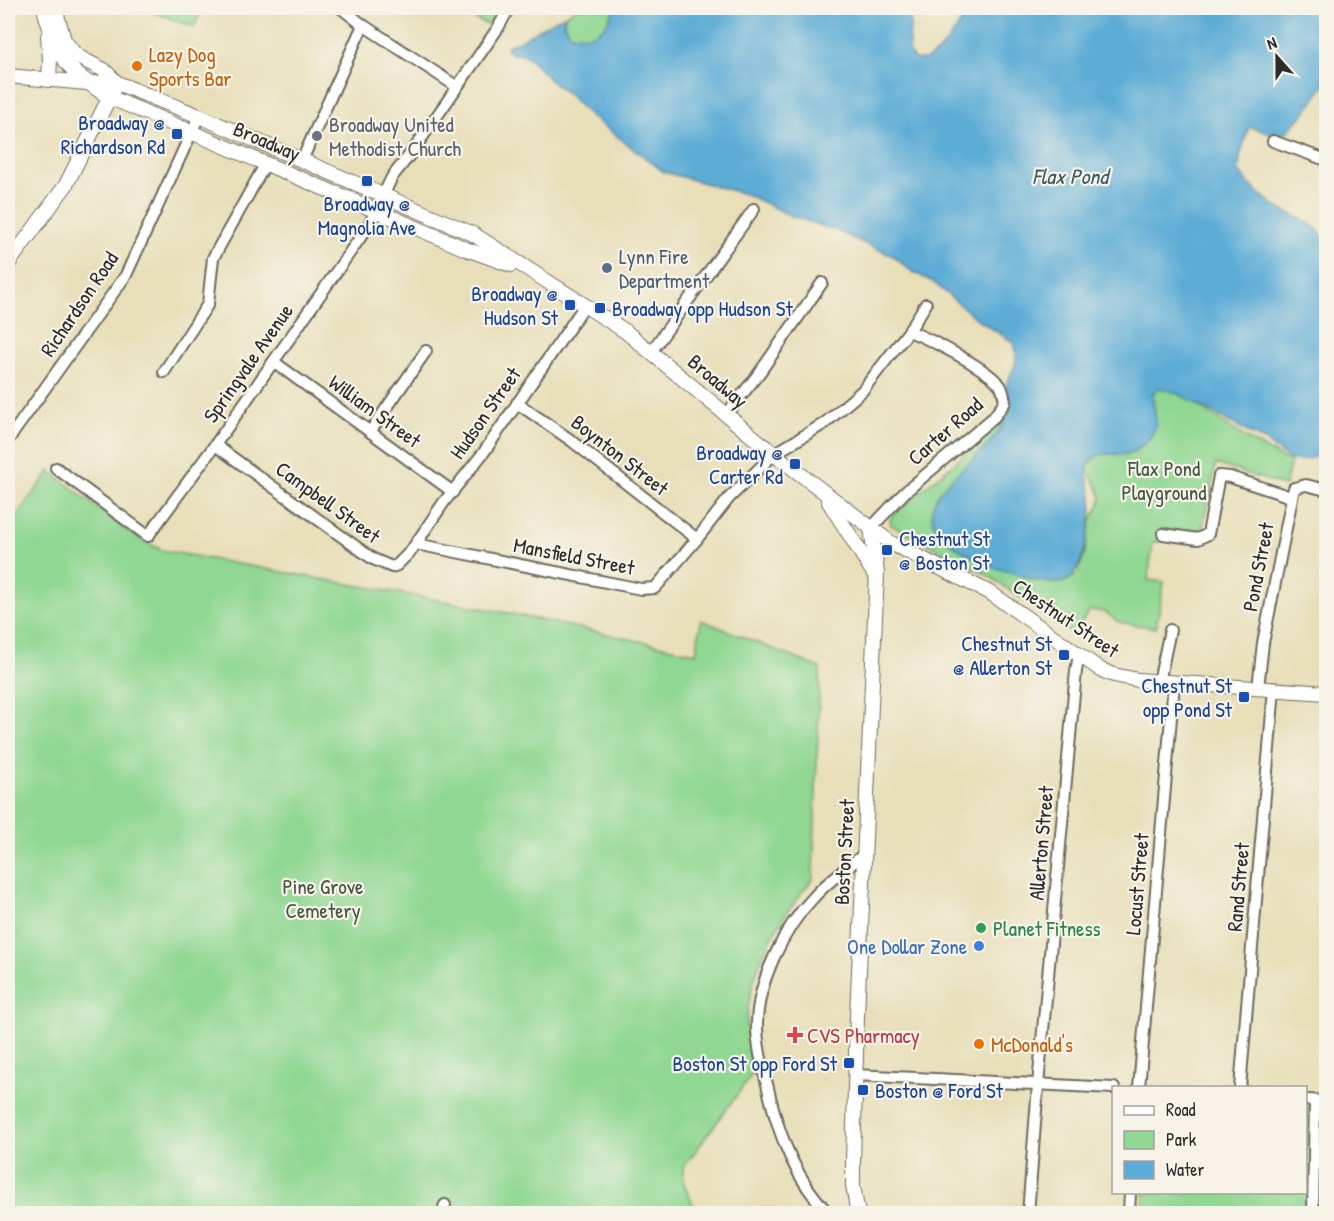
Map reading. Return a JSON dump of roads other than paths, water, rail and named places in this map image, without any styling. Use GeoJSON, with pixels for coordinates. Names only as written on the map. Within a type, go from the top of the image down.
{"type":"FeatureCollection","features":[{"type":"Feature","properties":{"kind":"main road"},"geometry":{"type":"LineString","coordinates":[[48,9],[49,80]]}},
{"type":"Feature","properties":{"kind":"main road","name":"Broadway"},"geometry":{"type":"LineString","coordinates":[[48,9],[54,43],[60,55],[87,83],[109,97],[466,249],[534,272]]}},
{"type":"Feature","properties":{"kind":"main road","name":"Broadway"},"geometry":{"type":"LineString","coordinates":[[48,9],[72,52],[105,70],[117,83]]}},
{"type":"Feature","properties":{"kind":"main road"},"geometry":{"type":"LineString","coordinates":[[8,76],[87,83]]}},
{"type":"Feature","properties":{"kind":"main road","name":"Broadway"},"geometry":{"type":"LineString","coordinates":[[87,83],[117,83],[473,234],[626,332],[774,454],[871,528]]}},
{"type":"Feature","properties":{"kind":"main road"},"geometry":{"type":"LineString","coordinates":[[8,264],[66,185],[117,83]]}},
{"type":"Feature","properties":{"kind":"main road"},"geometry":{"type":"LineString","coordinates":[[820,489],[877,579]]}},
{"type":"Feature","properties":{"kind":"main road","name":"Boston Street"},"geometry":{"type":"LineString","coordinates":[[858,1214],[853,1186],[855,1075],[877,579],[876,554],[871,528]]}},
{"type":"Feature","properties":{"kind":"main road","name":"Chestnut Street"},"geometry":{"type":"LineString","coordinates":[[871,528],[900,548],[992,594],[1092,665],[1114,675],[1159,682],[1326,693]]}},
{"type":"Feature","properties":{"kind":"street"},"geometry":{"type":"LineString","coordinates":[[341,8],[456,86]]}},
{"type":"Feature","properties":{"kind":"street","name":"Springvale Avenue"},"geometry":{"type":"LineString","coordinates":[[56,468],[148,536],[274,362],[369,225],[392,177],[412,152],[498,28],[509,8]]}},
{"type":"Feature","properties":{"kind":"street"},"geometry":{"type":"LineString","coordinates":[[302,160],[363,25]]}},
{"type":"Feature","properties":{"kind":"street","name":"Richardson Road"},"geometry":{"type":"LineString","coordinates":[[8,440],[126,275],[199,116]]}},
{"type":"Feature","properties":{"kind":"street"},"geometry":{"type":"LineString","coordinates":[[1273,141],[1326,160]]}},
{"type":"Feature","properties":{"kind":"street"},"geometry":{"type":"LineString","coordinates":[[164,372],[208,304],[213,258],[266,163]]}},
{"type":"Feature","properties":{"kind":"street"},"geometry":{"type":"LineString","coordinates":[[651,352],[754,209]]}},
{"type":"Feature","properties":{"kind":"street"},"geometry":{"type":"LineString","coordinates":[[726,415],[760,372],[822,283]]}},
{"type":"Feature","properties":{"kind":"street"},"geometry":{"type":"LineString","coordinates":[[774,454],[825,423],[862,391],[909,331],[926,304]]}},
{"type":"Feature","properties":{"kind":"street","name":"Hudson Street"},"geometry":{"type":"LineString","coordinates":[[416,544],[585,305]]}},
{"type":"Feature","properties":{"kind":"street","name":"Carter Road"},"geometry":{"type":"LineString","coordinates":[[871,528],[904,493],[994,417],[1005,402],[1000,385],[978,368],[909,331]]}},
{"type":"Feature","properties":{"kind":"street"},"geometry":{"type":"LineString","coordinates":[[370,432],[426,351]]}},
{"type":"Feature","properties":{"kind":"street","name":"William Street"},"geometry":{"type":"LineString","coordinates":[[274,362],[453,492]]}},
{"type":"Feature","properties":{"kind":"street","name":"Boynton Street"},"geometry":{"type":"LineString","coordinates":[[517,403],[572,441],[697,539]]}},
{"type":"Feature","properties":{"kind":"street","name":"Campbell Street"},"geometry":{"type":"LineString","coordinates":[[215,445],[381,563],[392,567],[397,565],[416,544]]}},
{"type":"Feature","properties":{"kind":"street","name":"Mansfield Street"},"geometry":{"type":"LineString","coordinates":[[416,544],[649,590],[659,584],[729,498],[774,454]]}},
{"type":"Feature","properties":{"kind":"street"},"geometry":{"type":"LineString","coordinates":[[1163,534],[1198,539],[1208,534],[1219,476],[1230,477],[1291,497]]}},
{"type":"Feature","properties":{"kind":"street","name":"Pond Street"},"geometry":{"type":"LineString","coordinates":[[1258,688],[1263,643],[1294,488],[1299,485],[1326,490]]}},
{"type":"Feature","properties":{"kind":"street"},"geometry":{"type":"LineString","coordinates":[[1159,682],[1170,630]]}},
{"type":"Feature","properties":{"kind":"street","name":"Allerton Street"},"geometry":{"type":"LineString","coordinates":[[1028,1214],[1038,1084],[1079,655]]}},
{"type":"Feature","properties":{"kind":"street","name":"Locust Street"},"geometry":{"type":"LineString","coordinates":[[1139,1086],[1174,683]]}},
{"type":"Feature","properties":{"kind":"street","name":"Rand Street"},"geometry":{"type":"LineString","coordinates":[[1240,1086],[1274,689]]}},
{"type":"Feature","properties":{"kind":"street"},"geometry":{"type":"LineString","coordinates":[[829,1214],[802,1181],[784,1145],[762,1061],[757,1027],[758,1013],[772,961],[800,914],[825,886],[865,854]]}},
{"type":"Feature","properties":{"kind":"street"},"geometry":{"type":"LineString","coordinates":[[855,1075],[1112,1088]]}},
{"type":"Feature","properties":{"kind":"street"},"geometry":{"type":"LineString","coordinates":[[1314,1214],[1310,1100],[1326,1101]]}},
{"type":"Feature","properties":{"kind":"street"},"geometry":{"type":"LineString","coordinates":[[1129,1214],[1130,1194]]}},
{"type":"Feature","properties":{"kind":"water","name":"Flax Pond"},"geometry":{"type":"Polygon","coordinates":[[[615,8],[905,8],[910,18],[910,53],[917,60],[921,60],[928,59],[942,47],[970,8],[1326,8],[1326,83],[1303,115],[1285,134],[1271,134],[1251,127],[1248,129],[1240,157],[1239,172],[1270,202],[1313,226],[1323,236],[1326,243],[1326,451],[1300,460],[1287,458],[1265,441],[1184,397],[1158,388],[1153,394],[1155,426],[1147,441],[1128,454],[1097,455],[1087,466],[1092,497],[1091,517],[1086,544],[1078,568],[1066,581],[1041,582],[989,566],[960,550],[939,532],[933,519],[933,508],[937,496],[945,485],[984,449],[1006,418],[1010,398],[1006,385],[1016,359],[1013,342],[978,320],[933,282],[911,271],[893,256],[837,231],[789,215],[748,195],[664,172],[588,114],[531,60],[523,54],[512,54],[507,50],[507,46],[565,16],[564,24],[571,34],[593,34],[608,22],[615,8]]]}},
{"type":"Feature","properties":{"kind":"place","name":"Lazy Dog Sports Bar"},"geometry":{"type":"Point","coordinates":[137,66]}},
{"type":"Feature","properties":{"kind":"place","name":"Broadway @ Richardson Rd"},"geometry":{"type":"Point","coordinates":[177,134]}},
{"type":"Feature","properties":{"kind":"place","name":"Broadway United Methodist Church"},"geometry":{"type":"Point","coordinates":[317,136]}},
{"type":"Feature","properties":{"kind":"place","name":"Broadway @ Magnolia Ave"},"geometry":{"type":"Point","coordinates":[367,181]}},
{"type":"Feature","properties":{"kind":"place","name":"Lynn Fire Department"},"geometry":{"type":"Point","coordinates":[607,268]}},
{"type":"Feature","properties":{"kind":"place","name":"Broadway @ Hudson St"},"geometry":{"type":"Point","coordinates":[570,305]}},
{"type":"Feature","properties":{"kind":"place","name":"Broadway opp Hudson St"},"geometry":{"type":"Point","coordinates":[600,308]}},
{"type":"Feature","properties":{"kind":"place","name":"Broadway @ Carter Rd"},"geometry":{"type":"Point","coordinates":[795,464]}},
{"type":"Feature","properties":{"kind":"place","name":"Chestnut St @ Boston St"},"geometry":{"type":"Point","coordinates":[887,550]}},
{"type":"Feature","properties":{"kind":"place","name":"Chestnut St @ Allerton St"},"geometry":{"type":"Point","coordinates":[1064,655]}},
{"type":"Feature","properties":{"kind":"place","name":"Chestnut St opp Pond St"},"geometry":{"type":"Point","coordinates":[1244,697]}},
{"type":"Feature","properties":{"kind":"place","name":"Planet Fitness"},"geometry":{"type":"Point","coordinates":[981,928]}},
{"type":"Feature","properties":{"kind":"place","name":"One Dollar Zone"},"geometry":{"type":"Point","coordinates":[979,946]}},
{"type":"Feature","properties":{"kind":"place","name":"CVS Pharmacy"},"geometry":{"type":"Point","coordinates":[795,1035]}},
{"type":"Feature","properties":{"kind":"place","name":"McDonald's"},"geometry":{"type":"Point","coordinates":[979,1044]}},
{"type":"Feature","properties":{"kind":"place","name":"Boston St opp Ford St"},"geometry":{"type":"Point","coordinates":[849,1063]}},
{"type":"Feature","properties":{"kind":"place","name":"Boston @ Ford St"},"geometry":{"type":"Point","coordinates":[863,1090]}},
{"type":"Feature","properties":{"kind":"park label","name":"Flax Pond Playground"},"geometry":{"type":"Point","coordinates":[1164,480]}},
{"type":"Feature","properties":{"kind":"park label","name":"Pine Grove Cemetery"},"geometry":{"type":"Point","coordinates":[323,898]}}]}
